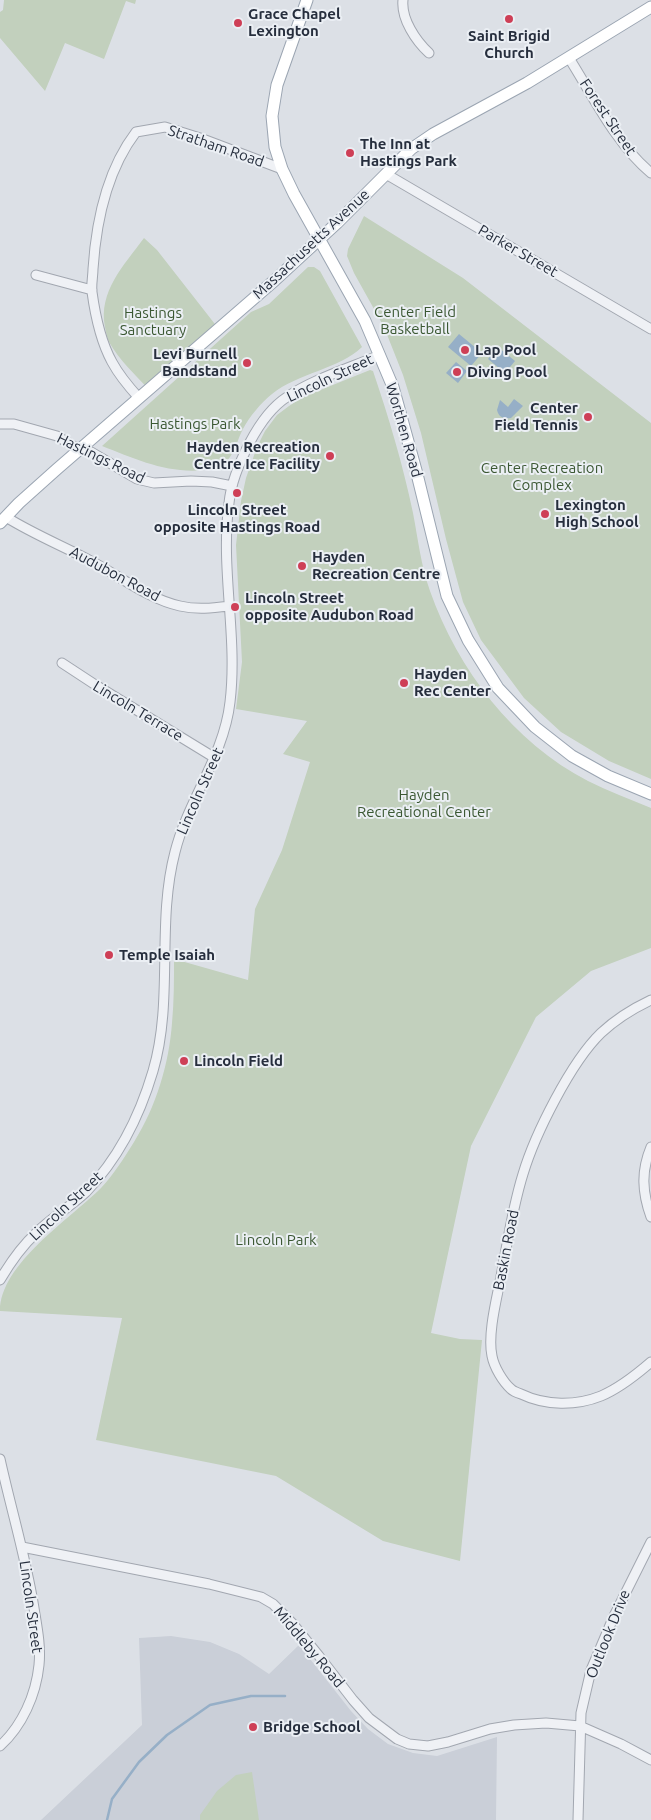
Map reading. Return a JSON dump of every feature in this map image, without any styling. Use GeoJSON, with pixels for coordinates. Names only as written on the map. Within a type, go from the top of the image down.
{"type":"FeatureCollection","features":[{"type":"Feature","properties":{"kind":"main road","name":"Worthen Road"},"geometry":{"type":"LineString","coordinates":[[307,0],[277,85],[272,116],[275,147],[282,169],[294,194],[365,321],[393,387],[447,596],[468,640],[498,688],[535,727],[572,756],[608,776],[651,794]]}},
{"type":"Feature","properties":{"kind":"main road","name":"Massachusetts Avenue"},"geometry":{"type":"LineString","coordinates":[[3,520],[218,328],[275,280],[411,149],[433,134],[510,93],[651,7]]}},
{"type":"Feature","properties":{"kind":"street"},"geometry":{"type":"LineString","coordinates":[[403,0],[402,5],[407,21],[421,45],[429,53]]}},
{"type":"Feature","properties":{"kind":"street","name":"Forest Street"},"geometry":{"type":"LineString","coordinates":[[569,58],[617,135],[637,161],[651,173]]}},
{"type":"Feature","properties":{"kind":"street","name":"Stratham Road"},"geometry":{"type":"LineString","coordinates":[[92,290],[94,254],[109,184],[124,148],[136,132],[165,127],[282,169]]}},
{"type":"Feature","properties":{"kind":"street","name":"Parker Street"},"geometry":{"type":"LineString","coordinates":[[386,174],[651,329]]}},
{"type":"Feature","properties":{"kind":"street"},"geometry":{"type":"LineString","coordinates":[[36,275],[92,290],[98,322],[112,362],[123,380],[139,398]]}},
{"type":"Feature","properties":{"kind":"street","name":"Lincoln Street"},"geometry":{"type":"LineString","coordinates":[[0,1280],[11,1262],[34,1234],[87,1191],[110,1164],[133,1124],[153,1070],[161,1028],[166,902],[175,852],[190,808],[223,738],[231,699],[233,652],[227,538],[228,503],[241,462],[264,417],[276,406],[298,391],[380,355]]}},
{"type":"Feature","properties":{"kind":"street","name":"Hastings Road"},"geometry":{"type":"LineString","coordinates":[[0,424],[14,424],[57,436],[72,446],[91,452],[137,478],[154,483],[191,481],[212,482],[232,486]]}},
{"type":"Feature","properties":{"kind":"street","name":"Audubon Road"},"geometry":{"type":"LineString","coordinates":[[3,520],[170,603],[197,609],[230,606]]}},
{"type":"Feature","properties":{"kind":"street","name":"Lincoln Terrace"},"geometry":{"type":"LineString","coordinates":[[62,663],[215,758]]}},
{"type":"Feature","properties":{"kind":"street","name":"Baskin Road"},"geometry":{"type":"LineString","coordinates":[[651,1000],[617,1019],[600,1034],[584,1053],[558,1095],[540,1132],[523,1174],[516,1200],[495,1308],[491,1341],[492,1357],[511,1390],[530,1399],[554,1404],[573,1403],[603,1395],[624,1384],[651,1362]]}},
{"type":"Feature","properties":{"kind":"street"},"geometry":{"type":"LineString","coordinates":[[651,1147],[646,1160],[643,1182],[645,1200],[651,1217]]}},
{"type":"Feature","properties":{"kind":"street","name":"Lincoln Street"},"geometry":{"type":"LineString","coordinates":[[0,1460],[28,1572],[38,1630],[39,1664],[27,1707],[13,1732],[0,1746]]}},
{"type":"Feature","properties":{"kind":"street","name":"Outlook Drive"},"geometry":{"type":"LineString","coordinates":[[578,1820],[581,1712],[591,1670],[614,1616],[651,1542]]}},
{"type":"Feature","properties":{"kind":"street","name":"Middleby Road"},"geometry":{"type":"LineString","coordinates":[[22,1547],[209,1584],[261,1597],[273,1604],[293,1624],[352,1700],[369,1718],[397,1739],[409,1744],[428,1746],[490,1728],[514,1724],[546,1723],[580,1726],[651,1760]]}},
{"type":"Feature","properties":{"kind":"shaded area","name":"Bridge School"},"geometry":{"type":"Polygon","coordinates":[[[171,1636],[210,1642],[239,1654],[269,1674],[299,1645],[351,1711],[368,1729],[388,1744],[413,1753],[437,1756],[497,1737],[496,1820],[41,1820],[142,1725],[139,1638],[171,1636]]]}},
{"type":"Feature","properties":{"kind":"green space"},"geometry":{"type":"Polygon","coordinates":[[[4,0],[136,0],[135,4],[126,1],[104,59],[65,43],[45,91],[0,38],[0,12],[3,10],[4,0]]]}},
{"type":"Feature","properties":{"kind":"green space","name":"Center Recreation Complex"},"geometry":{"type":"Polygon","coordinates":[[[364,216],[463,278],[651,423],[651,779],[609,761],[561,732],[524,698],[481,640],[463,602],[421,433],[403,375],[384,327],[354,273],[347,256],[348,249],[364,216]]]}},
{"type":"Feature","properties":{"kind":"green space","name":"Hastings Sanctuary"},"geometry":{"type":"Polygon","coordinates":[[[144,238],[157,250],[218,328],[149,390],[113,349],[107,337],[104,314],[105,302],[114,280],[144,238]]]}},
{"type":"Feature","properties":{"kind":"green space","name":"Hastings Park"},"geometry":{"type":"Polygon","coordinates":[[[308,267],[314,267],[320,271],[362,347],[342,361],[294,381],[272,394],[252,415],[243,429],[232,454],[225,463],[212,469],[191,471],[165,468],[102,446],[251,312],[269,304],[308,267]]]}},
{"type":"Feature","properties":{"kind":"green space","name":"Lincoln Park"},"geometry":{"type":"Polygon","coordinates":[[[370,370],[373,371],[400,459],[430,591],[456,649],[473,676],[512,725],[561,765],[596,785],[651,808],[651,948],[591,971],[536,1017],[471,1146],[431,1333],[460,1339],[482,1340],[460,1561],[383,1541],[276,1476],[96,1440],[122,1318],[0,1311],[3,1293],[11,1276],[55,1228],[101,1188],[119,1166],[142,1129],[155,1100],[168,1054],[173,1015],[174,959],[248,980],[255,909],[282,850],[310,762],[283,754],[307,721],[236,709],[242,662],[236,545],[241,501],[246,478],[257,447],[265,431],[277,415],[303,397],[370,370]]]}},
{"type":"Feature","properties":{"kind":"green space"},"geometry":{"type":"Polygon","coordinates":[[[252,1772],[259,1820],[200,1820],[200,1815],[217,1791],[236,1775],[252,1772]]]}},
{"type":"Feature","properties":{"kind":"water","name":"Lap Pool"},"geometry":{"type":"Polygon","coordinates":[[[459,334],[482,353],[471,366],[448,347],[459,334]]]}},
{"type":"Feature","properties":{"kind":"water"},"geometry":{"type":"Polygon","coordinates":[[[498,347],[515,361],[505,373],[488,359],[498,347]]]}},
{"type":"Feature","properties":{"kind":"water","name":"Diving Pool"},"geometry":{"type":"Polygon","coordinates":[[[456,362],[467,371],[458,383],[446,373],[456,362]]]}},
{"type":"Feature","properties":{"kind":"water"},"geometry":{"type":"Polygon","coordinates":[[[514,399],[523,406],[511,418],[500,416],[497,410],[500,400],[508,407],[514,399]]]}},
{"type":"Feature","properties":{"kind":"waterway"},"geometry":{"type":"LineString","coordinates":[[107,1820],[112,1799],[139,1762],[167,1735],[210,1705],[251,1696],[285,1696]]}},
{"type":"Feature","properties":{"kind":"place","name":"Saint Brigid Church"},"geometry":{"type":"Point","coordinates":[509,19]}},
{"type":"Feature","properties":{"kind":"place","name":"Grace Chapel Lexington"},"geometry":{"type":"Point","coordinates":[238,23]}},
{"type":"Feature","properties":{"kind":"place","name":"The Inn at Hastings Park"},"geometry":{"type":"Point","coordinates":[350,153]}},
{"type":"Feature","properties":{"kind":"place","name":"Lap Pool"},"geometry":{"type":"Point","coordinates":[465,350]}},
{"type":"Feature","properties":{"kind":"place","name":"Levi Burnell Bandstand"},"geometry":{"type":"Point","coordinates":[247,363]}},
{"type":"Feature","properties":{"kind":"place","name":"Diving Pool"},"geometry":{"type":"Point","coordinates":[457,372]}},
{"type":"Feature","properties":{"kind":"place","name":"Center Field Tennis"},"geometry":{"type":"Point","coordinates":[588,417]}},
{"type":"Feature","properties":{"kind":"place","name":"Hayden Recreation Centre Ice Facility"},"geometry":{"type":"Point","coordinates":[330,456]}},
{"type":"Feature","properties":{"kind":"place","name":"Lincoln Street opposite Hastings Road"},"geometry":{"type":"Point","coordinates":[237,493]}},
{"type":"Feature","properties":{"kind":"place","name":"Lexington High School"},"geometry":{"type":"Point","coordinates":[545,514]}},
{"type":"Feature","properties":{"kind":"place","name":"Hayden Recreation Centre"},"geometry":{"type":"Point","coordinates":[302,566]}},
{"type":"Feature","properties":{"kind":"place","name":"Lincoln Street opposite Audubon Road"},"geometry":{"type":"Point","coordinates":[235,607]}},
{"type":"Feature","properties":{"kind":"place","name":"Hayden Rec Center"},"geometry":{"type":"Point","coordinates":[404,683]}},
{"type":"Feature","properties":{"kind":"place","name":"Temple Isaiah"},"geometry":{"type":"Point","coordinates":[109,955]}},
{"type":"Feature","properties":{"kind":"place","name":"Lincoln Field"},"geometry":{"type":"Point","coordinates":[184,1061]}},
{"type":"Feature","properties":{"kind":"place","name":"Bridge School"},"geometry":{"type":"Point","coordinates":[253,1727]}},
{"type":"Feature","properties":{"kind":"park label","name":"Center Field Basketball"},"geometry":{"type":"Point","coordinates":[415,320]}},
{"type":"Feature","properties":{"kind":"park label","name":"Hayden Recreational Center"},"geometry":{"type":"Point","coordinates":[424,804]}}]}
